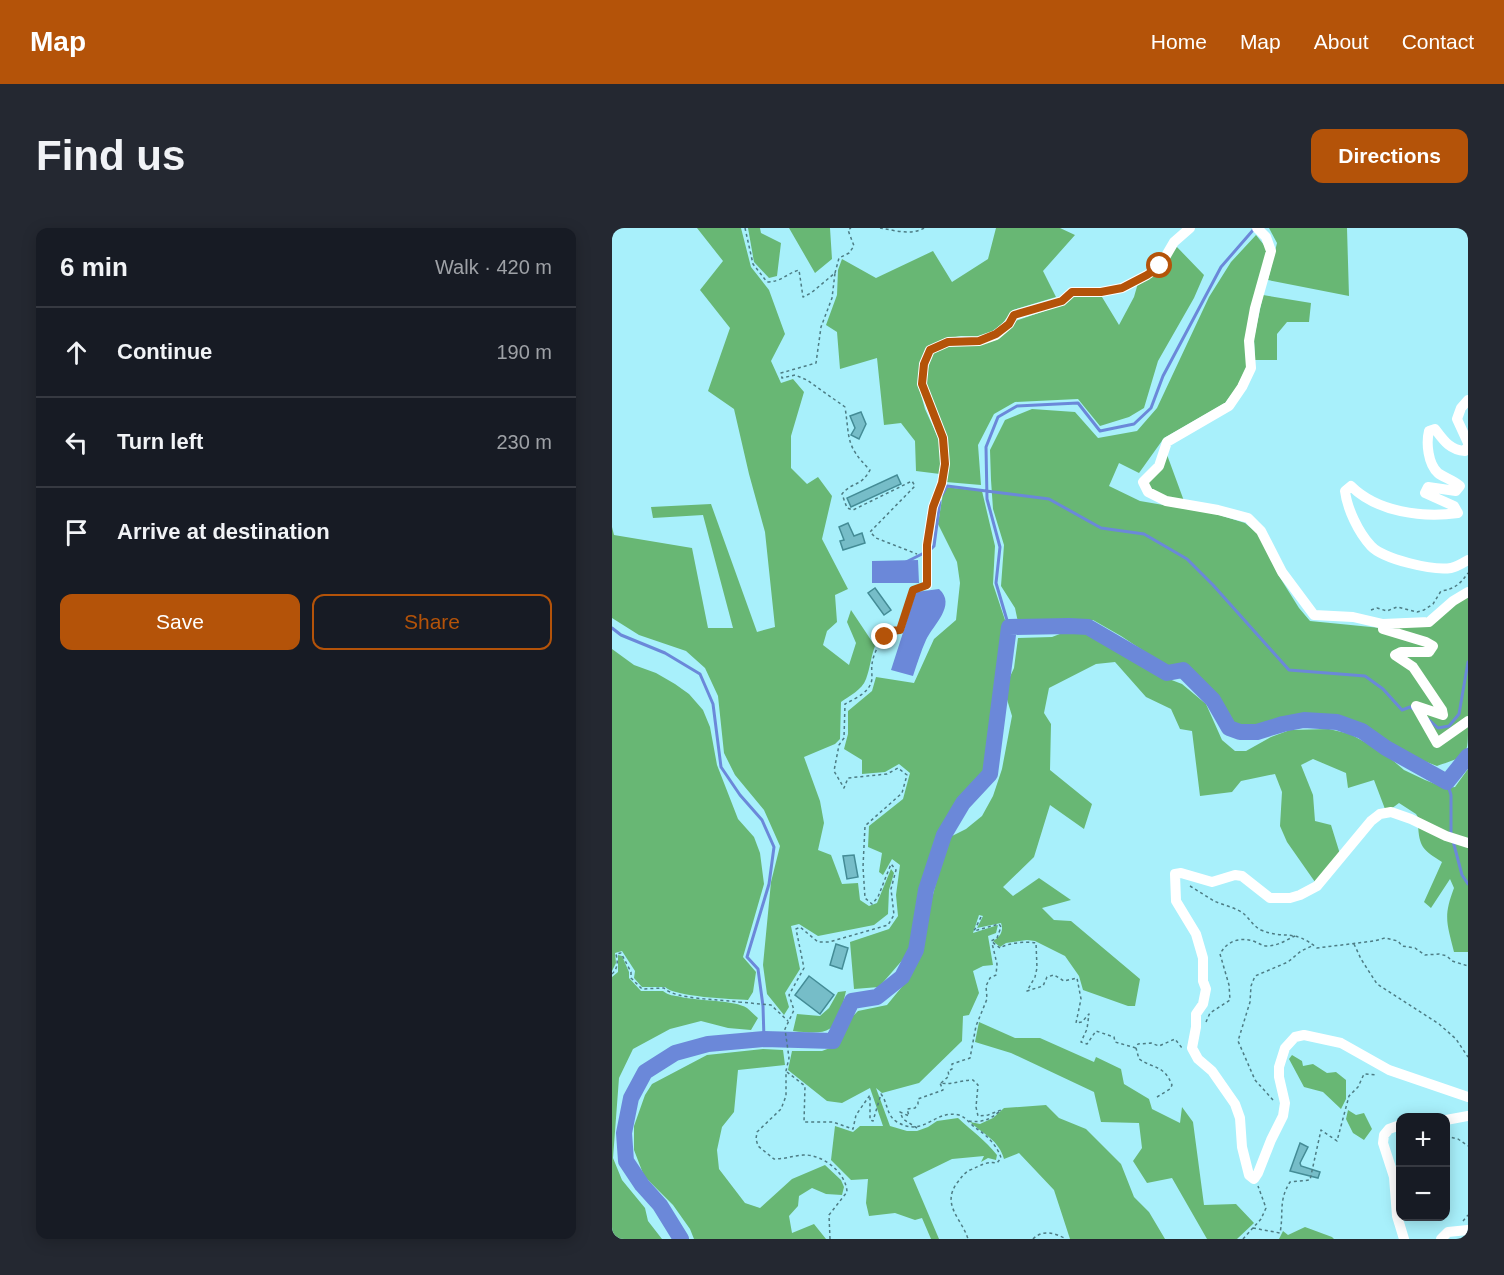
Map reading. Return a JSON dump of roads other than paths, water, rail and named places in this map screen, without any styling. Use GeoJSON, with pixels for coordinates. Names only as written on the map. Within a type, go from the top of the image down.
{"type":"FeatureCollection","features":[{"type":"Feature","properties":{"kind":"street"},"geometry":{"type":"LineString","coordinates":[[922,586],[933,507],[942,483],[945,464],[943,438],[922,384],[924,364],[930,350],[948,342],[979,341],[988,338],[1003,329],[1014,315],[1062,301],[1072,292],[1101,292],[1122,288],[1160,266],[1174,242],[1190,228]]}},
{"type":"Feature","properties":{"kind":"street"},"geometry":{"type":"LineString","coordinates":[[1257,228],[1266,237],[1271,251],[1255,308],[1249,341],[1251,368],[1229,406],[1167,442],[1159,466],[1143,482],[1148,492],[1166,501],[1248,518],[1262,531],[1282,572],[1314,615],[1353,616],[1383,624],[1429,622],[1453,601],[1468,592]]}},
{"type":"Feature","properties":{"kind":"street"},"geometry":{"type":"LineString","coordinates":[[1468,400],[1461,408],[1457,419],[1468,444],[1465,450],[1456,450],[1447,445],[1435,429],[1429,430],[1427,440],[1431,463],[1439,474],[1460,486],[1456,491],[1428,487],[1425,493],[1454,507],[1458,513],[1408,512],[1372,502],[1350,486],[1345,491],[1347,503],[1359,528],[1371,546],[1384,555],[1428,568],[1450,568],[1468,560]]}},
{"type":"Feature","properties":{"kind":"street"},"geometry":{"type":"LineString","coordinates":[[1383,624],[1383,629],[1433,646],[1429,652],[1401,652],[1395,655],[1413,667],[1443,710],[1443,715],[1416,706],[1437,743],[1468,721]]}},
{"type":"Feature","properties":{"kind":"street"},"geometry":{"type":"LineString","coordinates":[[1468,843],[1391,812],[1380,814],[1371,821],[1317,886],[1300,895],[1270,898],[1242,876],[1236,875],[1212,882],[1181,873],[1175,874],[1175,889],[1179,909],[1196,934],[1203,958],[1203,981],[1206,989],[1203,1004],[1197,1014],[1192,1048],[1198,1059],[1212,1071],[1234,1104],[1240,1118],[1245,1168],[1254,1179],[1283,1116],[1285,1103],[1279,1077],[1281,1058],[1290,1041],[1295,1037],[1304,1035],[1341,1043],[1389,1070],[1468,1097]]}},
{"type":"Feature","properties":{"kind":"street"},"geometry":{"type":"LineString","coordinates":[[1450,1119],[1468,1116]]}},
{"type":"Feature","properties":{"kind":"street"},"geometry":{"type":"LineString","coordinates":[[1396,1127],[1389,1129],[1384,1135],[1383,1143],[1394,1177],[1397,1216],[1404,1239]]}},
{"type":"Feature","properties":{"kind":"street"},"geometry":{"type":"LineString","coordinates":[[1441,1239],[1448,1232],[1468,1230]]}},
{"type":"Feature","properties":{"kind":"water"},"geometry":{"type":"Polygon","coordinates":[[[918,560],[919,583],[872,583],[872,561],[918,560]]]}},
{"type":"Feature","properties":{"kind":"water"},"geometry":{"type":"Polygon","coordinates":[[[939,589],[944,595],[945,608],[926,640],[913,676],[891,670],[916,592],[939,589]]]}},
{"type":"Feature","properties":{"kind":"waterway"},"geometry":{"type":"LineString","coordinates":[[1009,627],[996,583],[1000,547],[987,499],[986,447],[998,417],[1017,406],[1078,403],[1100,431],[1134,424],[1151,408],[1163,376],[1221,267],[1254,229]]}},
{"type":"Feature","properties":{"kind":"waterway"},"geometry":{"type":"LineString","coordinates":[[942,495],[947,486],[1049,499],[1101,528],[1144,534],[1187,559],[1289,670],[1365,676],[1383,689],[1402,710],[1410,707],[1413,709]]}},
{"type":"Feature","properties":{"kind":"waterway"},"geometry":{"type":"LineString","coordinates":[[930,550],[934,546],[940,501]]}},
{"type":"Feature","properties":{"kind":"waterway"},"geometry":{"type":"LineString","coordinates":[[906,562],[924,553]]}},
{"type":"Feature","properties":{"kind":"waterway"},"geometry":{"type":"LineString","coordinates":[[681,1239],[660,1205],[642,1185],[626,1161],[624,1133],[631,1098],[645,1072],[675,1053],[708,1044],[764,1039],[833,1041],[852,1001],[877,997],[902,977],[916,950],[926,890],[944,835],[963,803],[990,774],[1009,627],[1088,627],[1167,673],[1183,670],[1213,700],[1229,728],[1240,732],[1257,732],[1304,720],[1337,722],[1362,731],[1386,748],[1447,782],[1468,756]]}},
{"type":"Feature","properties":{"kind":"waterway"},"geometry":{"type":"LineString","coordinates":[[612,628],[621,635],[665,653],[700,674],[713,704],[721,767],[740,795],[762,820],[774,847],[769,884],[747,957],[758,969],[763,1006],[764,1039]]}},
{"type":"Feature","properties":{"kind":"waterway"},"geometry":{"type":"LineString","coordinates":[[1428,719],[1438,728],[1449,726],[1459,714],[1468,662]]}},
{"type":"Feature","properties":{"kind":"waterway"},"geometry":{"type":"LineString","coordinates":[[1447,782],[1451,795],[1451,835]]}},
{"type":"Feature","properties":{"kind":"waterway"},"geometry":{"type":"LineString","coordinates":[[1453,841],[1462,875],[1468,884]]}}]}
